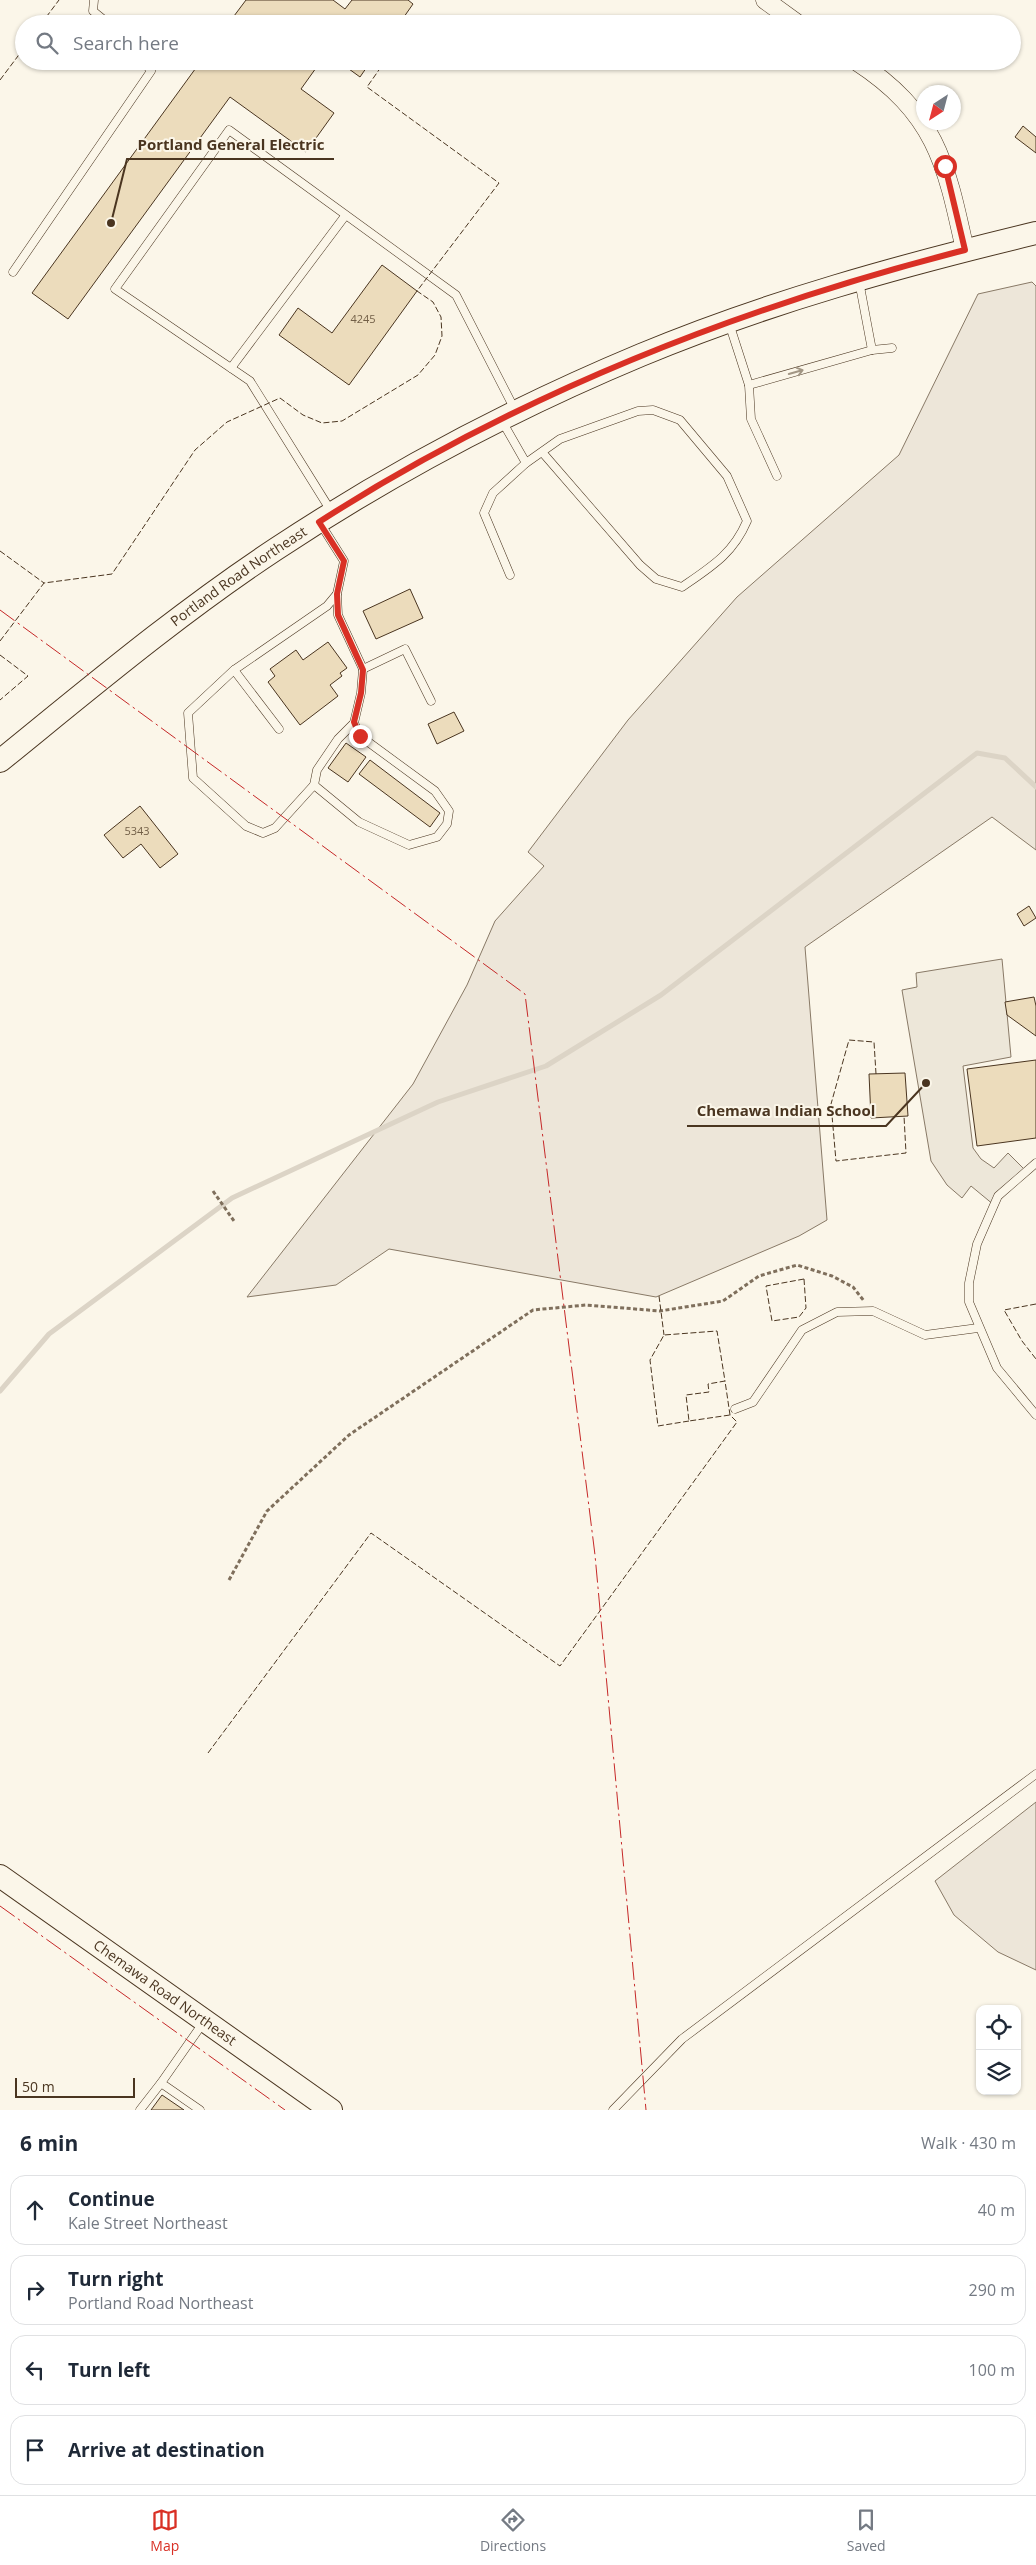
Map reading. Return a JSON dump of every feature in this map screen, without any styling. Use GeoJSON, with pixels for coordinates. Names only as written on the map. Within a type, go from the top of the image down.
{"type":"FeatureCollection","features":[{"type":"Feature","properties":{"kind":"main road","name":"Portland Road Northeast"},"geometry":{"type":"LineString","coordinates":[[0,761],[130,656],[275,550],[415,464],[508,415],[642,355],[729,323],[859,280],[965,250],[1036,233]]}},
{"type":"Feature","properties":{"kind":"main road","name":"Chemawa Road Northeast"},"geometry":{"type":"LineString","coordinates":[[0,1876],[331,2110]]}},
{"type":"Feature","properties":{"kind":"street"},"geometry":{"type":"LineString","coordinates":[[764,0],[785,15]]}},
{"type":"Feature","properties":{"kind":"street"},"geometry":{"type":"LineString","coordinates":[[868,70],[902,97],[928,129],[945,166],[965,250]]}},
{"type":"Feature","properties":{"kind":"lane"},"geometry":{"type":"LineString","coordinates":[[94,0],[93,11],[98,15]]}},
{"type":"Feature","properties":{"kind":"lane"},"geometry":{"type":"LineString","coordinates":[[14,272],[150,70]]}},
{"type":"Feature","properties":{"kind":"lane"},"geometry":{"type":"LineString","coordinates":[[337,594],[327,606],[234,670],[188,713],[193,778],[246,826],[263,833],[275,828],[314,786],[317,770],[338,739],[354,722],[361,693],[363,670],[338,615],[337,594],[344,561],[326,517],[250,381],[115,289],[229,130],[456,296],[508,415],[526,463]]}},
{"type":"Feature","properties":{"kind":"lane"},"geometry":{"type":"LineString","coordinates":[[231,368],[345,216]]}},
{"type":"Feature","properties":{"kind":"lane"},"geometry":{"type":"LineString","coordinates":[[859,280],[872,350]]}},
{"type":"Feature","properties":{"kind":"lane"},"geometry":{"type":"LineString","coordinates":[[729,323],[749,385],[751,419],[777,476]]}},
{"type":"Feature","properties":{"kind":"lane"},"geometry":{"type":"LineString","coordinates":[[749,385],[872,350],[892,348]]}},
{"type":"Feature","properties":{"kind":"lane"},"geometry":{"type":"LineString","coordinates":[[510,575],[484,513],[493,492],[526,463],[560,439],[638,411],[653,410],[680,420],[727,476],[747,521],[739,540],[718,563],[682,587],[656,579],[640,565],[542,452]]}},
{"type":"Feature","properties":{"kind":"lane"},"geometry":{"type":"LineString","coordinates":[[363,670],[404,649],[431,701]]}},
{"type":"Feature","properties":{"kind":"lane"},"geometry":{"type":"LineString","coordinates":[[234,670],[279,729]]}},
{"type":"Feature","properties":{"kind":"lane"},"geometry":{"type":"LineString","coordinates":[[314,786],[359,822],[409,845],[437,838],[447,824],[450,811],[435,790],[360,736],[354,722]]}},
{"type":"Feature","properties":{"kind":"lane"},"geometry":{"type":"LineString","coordinates":[[1036,1163],[998,1196],[977,1244],[969,1283],[968,1302],[997,1368],[1036,1416]]}},
{"type":"Feature","properties":{"kind":"lane"},"geometry":{"type":"LineString","coordinates":[[735,1408],[753,1402],[802,1330],[837,1312],[873,1311],[925,1335],[978,1328]]}},
{"type":"Feature","properties":{"kind":"lane"},"geometry":{"type":"LineString","coordinates":[[613,2110],[682,2039],[1036,1774]]}},
{"type":"Feature","properties":{"kind":"lane"},"geometry":{"type":"LineString","coordinates":[[140,2110],[204,2020]]}},
{"type":"Feature","properties":{"kind":"lane"},"geometry":{"type":"LineString","coordinates":[[161,2083],[200,2110]]}},
{"type":"Feature","properties":{"kind":"path"},"geometry":{"type":"LineString","coordinates":[[213,1191],[234,1221]]}},
{"type":"Feature","properties":{"kind":"path"},"geometry":{"type":"LineString","coordinates":[[229,1580],[267,1511],[349,1435],[533,1310],[586,1306],[660,1311],[723,1302],[759,1276],[797,1265],[832,1276],[853,1287],[873,1311]]}},
{"type":"Feature","properties":{"kind":"shaded area"},"geometry":{"type":"Polygon","coordinates":[[[1032,282],[1036,286],[1036,850],[992,817],[805,947],[827,1220],[799,1236],[656,1297],[389,1249],[336,1285],[247,1297],[413,1084],[467,985],[495,921],[544,866],[528,852],[628,720],[737,597],[899,455],[978,294],[1032,282]]]}},
{"type":"Feature","properties":{"kind":"shaded area"},"geometry":{"type":"Polygon","coordinates":[[[1002,959],[1011,1057],[963,1066],[973,1148],[981,1159],[994,1168],[1008,1153],[1026,1171],[994,1205],[971,1186],[962,1198],[947,1185],[931,1161],[902,990],[917,987],[916,973],[1002,959]]]}},
{"type":"Feature","properties":{"kind":"shaded area"},"geometry":{"type":"Polygon","coordinates":[[[1036,1802],[1036,1970],[998,1952],[954,1915],[935,1881],[1036,1802]]]}},
{"type":"Feature","properties":{"kind":"building"},"geometry":{"type":"Polygon","coordinates":[[[246,0],[333,0],[345,9],[352,0],[408,0],[413,4],[405,15],[235,15],[246,0]]]}},
{"type":"Feature","properties":{"kind":"building"},"geometry":{"type":"Polygon","coordinates":[[[194,70],[315,70],[301,89],[334,113],[306,152],[230,97],[68,319],[32,293],[194,70]]]}},
{"type":"Feature","properties":{"kind":"building"},"geometry":{"type":"Polygon","coordinates":[[[350,70],[365,70],[360,77],[350,70]]]}},
{"type":"Feature","properties":{"kind":"building"},"geometry":{"type":"Polygon","coordinates":[[[1023,126],[1036,137],[1036,153],[1015,137],[1023,126]]]}},
{"type":"Feature","properties":{"kind":"building"},"geometry":{"type":"Polygon","coordinates":[[[382,265],[417,291],[349,385],[279,335],[298,308],[332,333],[382,265]]]}},
{"type":"Feature","properties":{"kind":"building"},"geometry":{"type":"Polygon","coordinates":[[[410,589],[423,618],[376,639],[363,611],[410,589]]]}},
{"type":"Feature","properties":{"kind":"building"},"geometry":{"type":"Polygon","coordinates":[[[328,642],[347,668],[340,673],[342,676],[330,685],[338,696],[300,725],[268,682],[275,676],[270,669],[296,650],[303,660],[328,642]]]}},
{"type":"Feature","properties":{"kind":"building"},"geometry":{"type":"Polygon","coordinates":[[[454,712],[464,731],[437,744],[428,724],[454,712]]]}},
{"type":"Feature","properties":{"kind":"building"},"geometry":{"type":"Polygon","coordinates":[[[346,743],[366,757],[348,782],[328,768],[346,743]]]}},
{"type":"Feature","properties":{"kind":"building"},"geometry":{"type":"Polygon","coordinates":[[[370,760],[440,813],[430,827],[359,774],[370,760]]]}},
{"type":"Feature","properties":{"kind":"building"},"geometry":{"type":"Polygon","coordinates":[[[140,806],[178,854],[160,868],[141,844],[123,858],[104,835],[140,806]]]}},
{"type":"Feature","properties":{"kind":"building"},"geometry":{"type":"Polygon","coordinates":[[[1029,906],[1036,918],[1024,926],[1017,914],[1029,906]]]}},
{"type":"Feature","properties":{"kind":"building"},"geometry":{"type":"Polygon","coordinates":[[[1034,997],[1036,1006],[1036,1036],[1007,1015],[1005,1002],[1034,997]]]}},
{"type":"Feature","properties":{"kind":"building"},"geometry":{"type":"Polygon","coordinates":[[[1036,1060],[1036,1138],[977,1146],[967,1069],[1036,1060]]]}},
{"type":"Feature","properties":{"kind":"building"},"geometry":{"type":"Polygon","coordinates":[[[905,1073],[908,1116],[871,1118],[869,1074],[905,1073]]]}},
{"type":"Feature","properties":{"kind":"building"},"geometry":{"type":"Polygon","coordinates":[[[162,2095],[184,2110],[151,2110],[162,2095]]]}},
{"type":"Feature","properties":{"kind":"waterway"},"geometry":{"type":"LineString","coordinates":[[0,1391],[49,1334],[232,1198],[438,1102],[546,1066],[661,995],[977,753],[1005,758],[1036,787]]}},
{"type":"Feature","properties":{"kind":"fence"},"geometry":{"type":"LineString","coordinates":[[48,15],[59,0]]}},
{"type":"Feature","properties":{"kind":"fence"},"geometry":{"type":"LineString","coordinates":[[0,80],[15,60]]}},
{"type":"Feature","properties":{"kind":"fence"},"geometry":{"type":"LineString","coordinates":[[0,641],[44,583],[112,574],[195,450],[227,422],[280,398],[303,415],[322,423],[342,421],[418,375],[435,355],[442,336],[441,317],[433,302],[417,291],[499,183],[367,87],[379,70]]}},
{"type":"Feature","properties":{"kind":"fence"},"geometry":{"type":"LineString","coordinates":[[0,551],[44,583]]}},
{"type":"Feature","properties":{"kind":"fence"},"geometry":{"type":"LineString","coordinates":[[0,655],[28,676],[0,700]]}},
{"type":"Feature","properties":{"kind":"fence"},"geometry":{"type":"LineString","coordinates":[[876,1074],[874,1042],[849,1040],[831,1104],[836,1161],[906,1153],[904,1116]]}},
{"type":"Feature","properties":{"kind":"fence"},"geometry":{"type":"LineString","coordinates":[[804,1279],[806,1308],[799,1317],[772,1321],[766,1286],[804,1279]]}},
{"type":"Feature","properties":{"kind":"fence"},"geometry":{"type":"LineString","coordinates":[[659,1296],[664,1335]]}},
{"type":"Feature","properties":{"kind":"fence"},"geometry":{"type":"LineString","coordinates":[[1036,1304],[1004,1310],[1022,1341],[1036,1359]]}},
{"type":"Feature","properties":{"kind":"fence"},"geometry":{"type":"LineString","coordinates":[[689,1421],[658,1426],[650,1360],[664,1335],[717,1331],[725,1381]]}},
{"type":"Feature","properties":{"kind":"fence"},"geometry":{"type":"LineString","coordinates":[[208,1753],[371,1533],[560,1666],[737,1422],[730,1415],[725,1381],[708,1384],[709,1392],[686,1395],[689,1421],[730,1415]]}},
{"type":"Feature","properties":{"kind":"power"},"geometry":{"type":"LineString","coordinates":[[0,610],[525,994],[595,1555],[646,2110]]}},
{"type":"Feature","properties":{"kind":"power"},"geometry":{"type":"LineString","coordinates":[[0,1906],[285,2110]]}},
{"type":"Feature","properties":{"kind":"place","name":"Portland General Electric"},"geometry":{"type":"Point","coordinates":[111,223]}},
{"type":"Feature","properties":{"kind":"place","name":"Chemawa Indian School"},"geometry":{"type":"Point","coordinates":[926,1083]}},
{"type":"Feature","properties":{"kind":"route"},"geometry":{"type":"LineString","coordinates":[[360,736],[354,722],[361,693],[363,670],[338,615],[337,594],[344,561],[319,522],[415,464],[516,411],[642,355],[686,337],[778,305],[965,250],[945,166]]}}]}
